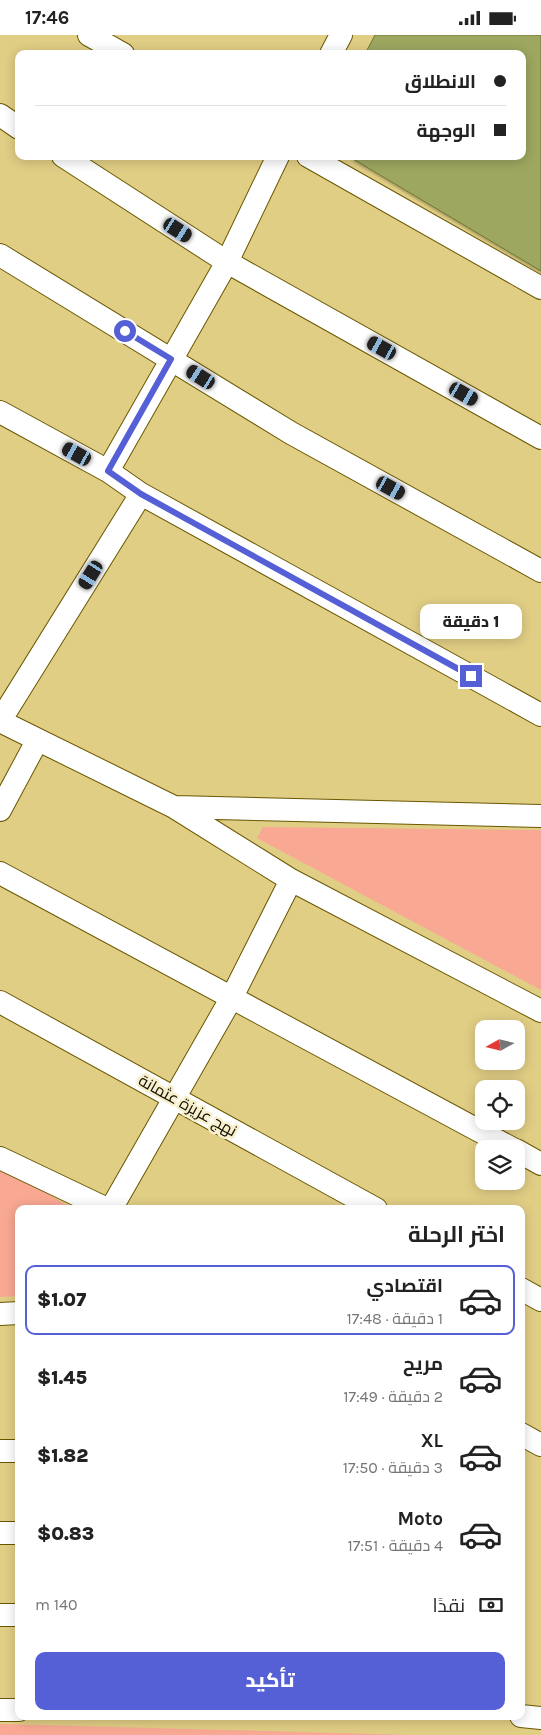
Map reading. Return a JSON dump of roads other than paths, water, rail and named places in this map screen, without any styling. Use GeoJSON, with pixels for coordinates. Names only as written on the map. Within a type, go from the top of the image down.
{"type":"FeatureCollection","features":[{"type":"Feature","properties":{"kind":"street"},"geometry":{"type":"LineString","coordinates":[[89,35],[116,50]]}},
{"type":"Feature","properties":{"kind":"street"},"geometry":{"type":"LineString","coordinates":[[333,50],[341,35]]}},
{"type":"Feature","properties":{"kind":"street"},"geometry":{"type":"LineString","coordinates":[[0,115],[15,125]]}},
{"type":"Feature","properties":{"kind":"street"},"geometry":{"type":"LineString","coordinates":[[69,160],[227,262],[541,438]]}},
{"type":"Feature","properties":{"kind":"street"},"geometry":{"type":"LineString","coordinates":[[108,471],[227,262],[276,160]]}},
{"type":"Feature","properties":{"kind":"street"},"geometry":{"type":"LineString","coordinates":[[315,160],[541,288]]}},
{"type":"Feature","properties":{"kind":"street"},"geometry":{"type":"LineString","coordinates":[[0,255],[291,433],[541,571]]}},
{"type":"Feature","properties":{"kind":"street"},"geometry":{"type":"LineString","coordinates":[[0,412],[108,471],[141,494],[541,715]]}},
{"type":"Feature","properties":{"kind":"street"},"geometry":{"type":"LineString","coordinates":[[141,494],[0,721],[37,741],[174,807],[292,880],[541,1011]]}},
{"type":"Feature","properties":{"kind":"street"},"geometry":{"type":"LineString","coordinates":[[0,810],[37,741]]}},
{"type":"Feature","properties":{"kind":"street"},"geometry":{"type":"LineString","coordinates":[[174,807],[541,816]]}},
{"type":"Feature","properties":{"kind":"street"},"geometry":{"type":"LineString","coordinates":[[0,873],[498,1140]]}},
{"type":"Feature","properties":{"kind":"street"},"geometry":{"type":"LineString","coordinates":[[111,1205],[232,997],[292,880]]}},
{"type":"Feature","properties":{"kind":"street","name":"نهج عزيزة عثمانة"},"geometry":{"type":"LineString","coordinates":[[0,1002],[369,1205]]}},
{"type":"Feature","properties":{"kind":"street"},"geometry":{"type":"LineString","coordinates":[[525,1155],[541,1164]]}},
{"type":"Feature","properties":{"kind":"street"},"geometry":{"type":"LineString","coordinates":[[0,1157],[101,1205]]}},
{"type":"Feature","properties":{"kind":"street"},"geometry":{"type":"LineString","coordinates":[[525,1291],[541,1300]]}},
{"type":"Feature","properties":{"kind":"street"},"geometry":{"type":"LineString","coordinates":[[0,1314],[15,1313]]}},
{"type":"Feature","properties":{"kind":"street"},"geometry":{"type":"LineString","coordinates":[[525,1436],[541,1445]]}},
{"type":"Feature","properties":{"kind":"street"},"geometry":{"type":"LineString","coordinates":[[0,1451],[15,1451]]}},
{"type":"Feature","properties":{"kind":"street"},"geometry":{"type":"LineString","coordinates":[[0,1533],[15,1533]]}},
{"type":"Feature","properties":{"kind":"street"},"geometry":{"type":"LineString","coordinates":[[0,1615],[15,1615]]}},
{"type":"Feature","properties":{"kind":"street"},"geometry":{"type":"LineString","coordinates":[[0,1710],[15,1710]]}},
{"type":"Feature","properties":{"kind":"street"},"geometry":{"type":"LineString","coordinates":[[525,1716],[541,1718]]}}]}
